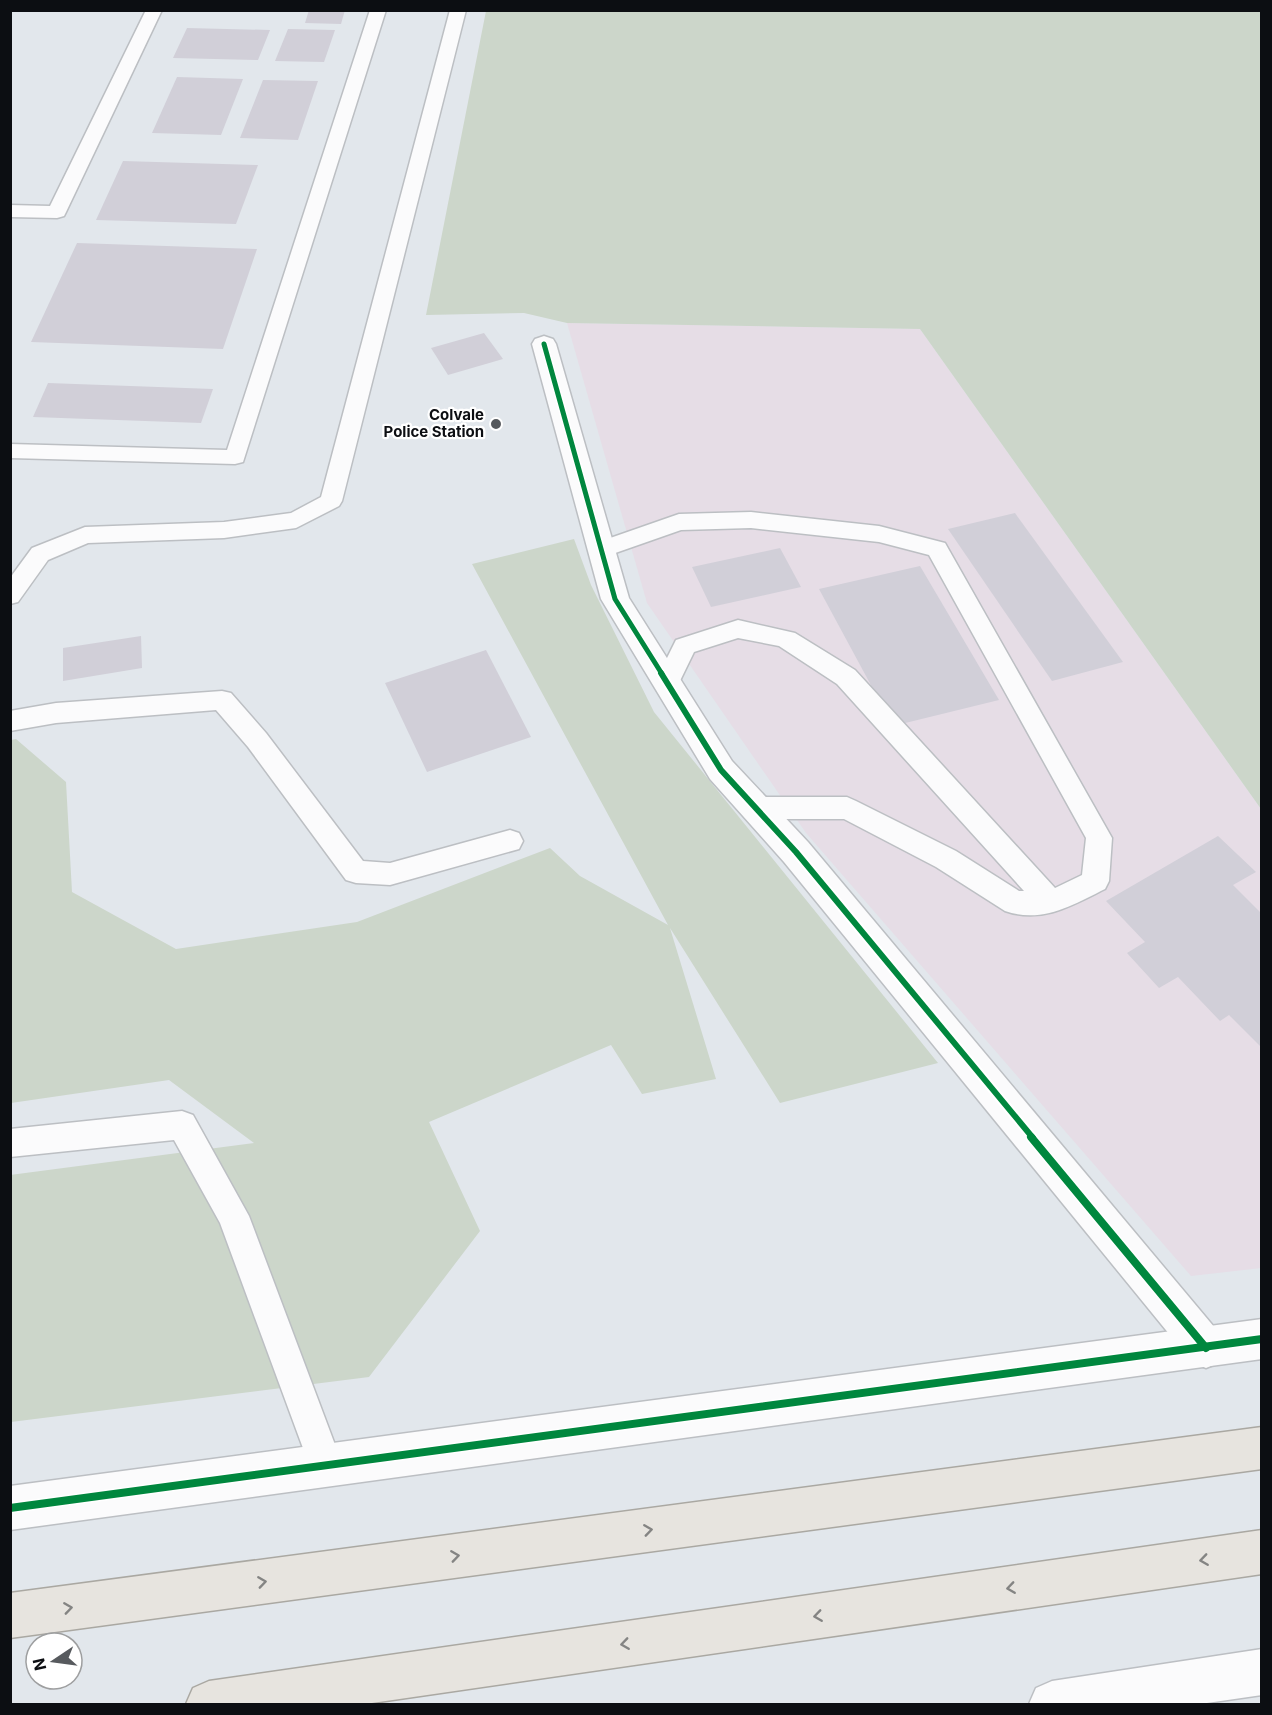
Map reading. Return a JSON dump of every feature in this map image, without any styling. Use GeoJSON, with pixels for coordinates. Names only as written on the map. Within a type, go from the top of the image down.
{"type":"FeatureCollection","features":[{"type":"Feature","properties":{"kind":"highway"},"geometry":{"type":"LineString","coordinates":[[10,1616],[1262,1448]]}},
{"type":"Feature","properties":{"kind":"highway"},"geometry":{"type":"LineString","coordinates":[[209,1704],[1262,1552]]}},
{"type":"Feature","properties":{"kind":"street"},"geometry":{"type":"LineString","coordinates":[[543,344],[615,599],[721,770],[804,861],[1206,1348]]}},
{"type":"Feature","properties":{"kind":"street"},"geometry":{"type":"LineString","coordinates":[[10,1508],[1262,1339]]}},
{"type":"Feature","properties":{"kind":"street"},"geometry":{"type":"LineString","coordinates":[[1052,1704],[1262,1672]]}},
{"type":"Feature","properties":{"kind":"lane"},"geometry":{"type":"LineString","coordinates":[[10,211],[57,212],[154,10]]}},
{"type":"Feature","properties":{"kind":"lane"},"geometry":{"type":"LineString","coordinates":[[10,451],[235,457],[378,10]]}},
{"type":"Feature","properties":{"kind":"lane"},"geometry":{"type":"LineString","coordinates":[[10,596],[40,554],[85,535],[224,530],[296,520],[331,501],[458,10]]}},
{"type":"Feature","properties":{"kind":"lane"},"geometry":{"type":"LineString","coordinates":[[601,550],[679,522],[751,520],[879,534],[937,549],[1099,838],[1095,881],[1051,903],[1015,903],[946,859],[847,808],[756,808]]}},
{"type":"Feature","properties":{"kind":"lane"},"geometry":{"type":"LineString","coordinates":[[667,682],[684,646],[738,629],[786,639],[846,677],[1051,903]]}},
{"type":"Feature","properties":{"kind":"lane"},"geometry":{"type":"LineString","coordinates":[[10,721],[56,713],[222,700],[257,740],[356,872],[390,874],[510,842]]}},
{"type":"Feature","properties":{"kind":"lane"},"geometry":{"type":"LineString","coordinates":[[10,1143],[182,1125],[233,1216],[326,1466]]}},
{"type":"Feature","properties":{"kind":"shaded area"},"geometry":{"type":"Polygon","coordinates":[[[486,11],[1261,11],[1261,809],[920,329],[567,323],[524,313],[426,315],[486,11]]]}},
{"type":"Feature","properties":{"kind":"shaded area"},"geometry":{"type":"Polygon","coordinates":[[[567,323],[920,329],[1261,809],[1261,1268],[1191,1276],[806,833],[647,603],[567,323]]]}},
{"type":"Feature","properties":{"kind":"shaded area"},"geometry":{"type":"Polygon","coordinates":[[[574,539],[591,585],[654,712],[938,1063],[780,1103],[670,928],[716,1079],[642,1094],[611,1045],[429,1122],[480,1231],[369,1377],[11,1422],[10,1175],[254,1143],[169,1080],[11,1103],[11,740],[16,739],[66,782],[72,892],[176,949],[357,922],[550,848],[580,876],[668,925],[472,564],[574,539]]]}},
{"type":"Feature","properties":{"kind":"building"},"geometry":{"type":"Polygon","coordinates":[[[309,10],[345,10],[341,24],[305,23],[309,10]]]}},
{"type":"Feature","properties":{"kind":"building"},"geometry":{"type":"Polygon","coordinates":[[[187,28],[270,30],[258,60],[173,58],[187,28]]]}},
{"type":"Feature","properties":{"kind":"building"},"geometry":{"type":"Polygon","coordinates":[[[288,29],[335,30],[324,62],[275,61],[288,29]]]}},
{"type":"Feature","properties":{"kind":"building"},"geometry":{"type":"Polygon","coordinates":[[[177,77],[243,79],[221,135],[152,133],[177,77]]]}},
{"type":"Feature","properties":{"kind":"building"},"geometry":{"type":"Polygon","coordinates":[[[263,80],[318,81],[298,140],[240,138],[263,80]]]}},
{"type":"Feature","properties":{"kind":"building"},"geometry":{"type":"Polygon","coordinates":[[[123,161],[258,165],[236,224],[96,220],[123,161]]]}},
{"type":"Feature","properties":{"kind":"building"},"geometry":{"type":"Polygon","coordinates":[[[77,243],[257,249],[223,349],[31,342],[77,243]]]}},
{"type":"Feature","properties":{"kind":"building"},"geometry":{"type":"Polygon","coordinates":[[[484,333],[503,359],[448,375],[431,348],[484,333]]]}},
{"type":"Feature","properties":{"kind":"building"},"geometry":{"type":"Polygon","coordinates":[[[48,383],[213,389],[201,423],[33,417],[48,383]]]}},
{"type":"Feature","properties":{"kind":"building"},"geometry":{"type":"Polygon","coordinates":[[[1015,513],[1123,662],[1052,681],[948,529],[1015,513]]]}},
{"type":"Feature","properties":{"kind":"building"},"geometry":{"type":"Polygon","coordinates":[[[780,548],[801,587],[711,607],[692,567],[780,548]]]}},
{"type":"Feature","properties":{"kind":"building"},"geometry":{"type":"Polygon","coordinates":[[[920,566],[999,700],[893,726],[819,589],[920,566]]]}},
{"type":"Feature","properties":{"kind":"building"},"geometry":{"type":"Polygon","coordinates":[[[141,636],[142,668],[63,681],[63,648],[141,636]]]}},
{"type":"Feature","properties":{"kind":"building"},"geometry":{"type":"Polygon","coordinates":[[[486,650],[531,737],[427,772],[385,683],[486,650]]]}},
{"type":"Feature","properties":{"kind":"building"},"geometry":{"type":"Polygon","coordinates":[[[1218,836],[1256,872],[1233,885],[1262,914],[1262,1048],[1229,1015],[1220,1021],[1178,977],[1159,988],[1127,953],[1145,942],[1106,901],[1218,836]]]}},
{"type":"Feature","properties":{"kind":"cycle path"},"geometry":{"type":"LineString","coordinates":[[544,344],[615,599],[721,770],[796,852],[1206,1348]]}},
{"type":"Feature","properties":{"kind":"cycle path"},"geometry":{"type":"LineString","coordinates":[[10,1508],[1262,1339]]}},
{"type":"Feature","properties":{"kind":"place","name":"Colvale Police Station"},"geometry":{"type":"Point","coordinates":[496,424]}}]}
